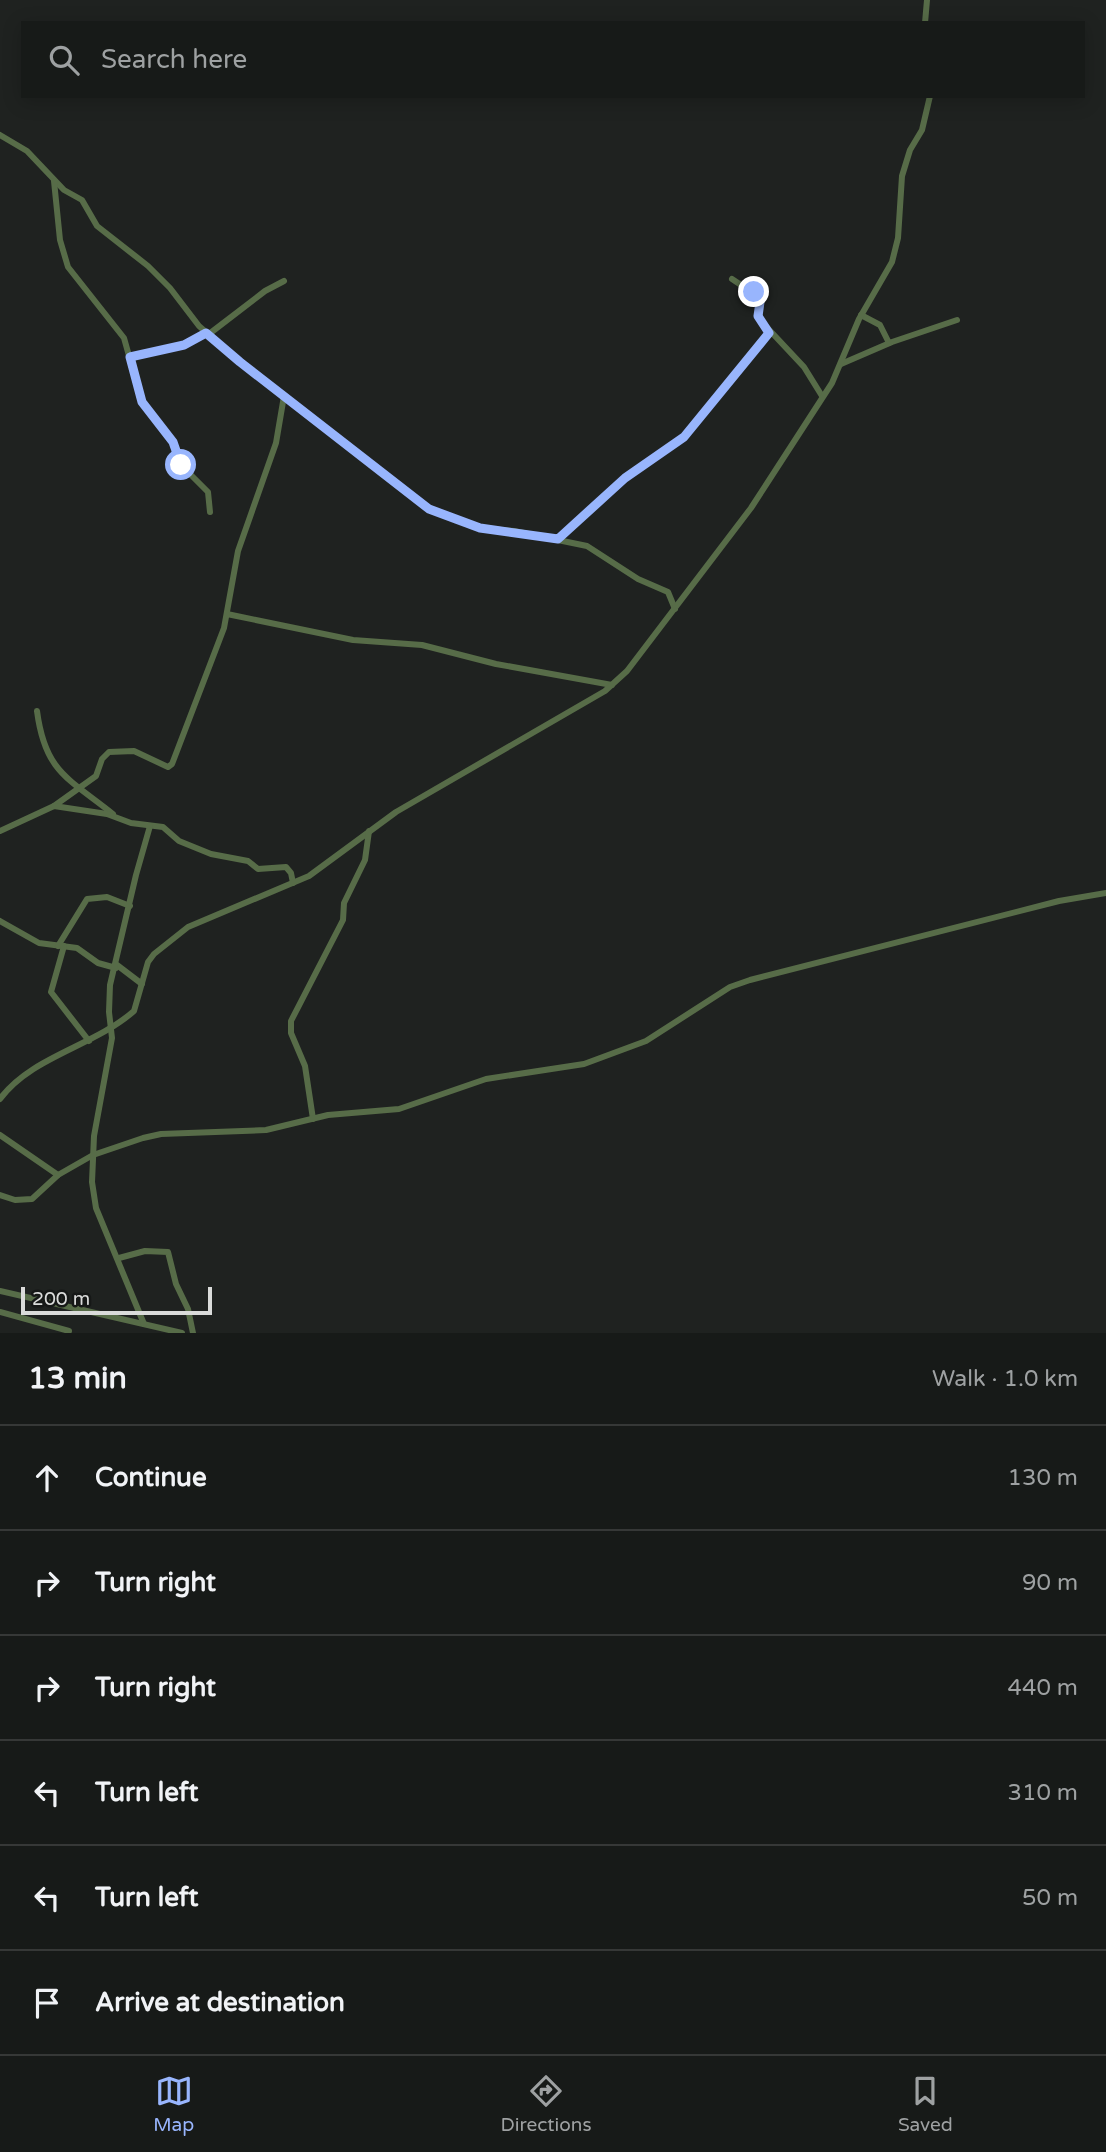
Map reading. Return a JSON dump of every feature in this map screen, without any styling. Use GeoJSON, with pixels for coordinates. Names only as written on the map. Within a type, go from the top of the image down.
{"type":"FeatureCollection","features":[{"type":"Feature","properties":{"kind":"street"},"geometry":{"type":"LineString","coordinates":[[925,21],[927,0]]}},
{"type":"Feature","properties":{"kind":"street"},"geometry":{"type":"LineString","coordinates":[[0,1099],[29,1069],[89,1041],[134,1011],[144,972],[154,954],[188,927],[292,883],[327,864],[396,812],[612,685],[641,656],[751,508],[840,365],[861,315],[887,272],[895,251],[902,176],[910,150],[922,131],[930,98]]}},
{"type":"Feature","properties":{"kind":"street"},"geometry":{"type":"LineString","coordinates":[[0,135],[33,156],[54,181],[82,200],[97,226],[148,266],[208,333],[240,362],[400,488],[440,515],[480,528],[587,546],[638,579],[668,592],[675,609]]}},
{"type":"Feature","properties":{"kind":"street"},"geometry":{"type":"LineString","coordinates":[[54,181],[60,240],[68,267],[108,314],[124,338],[142,402],[173,442],[179,463],[208,492],[211,512]]}},
{"type":"Feature","properties":{"kind":"street"},"geometry":{"type":"LineString","coordinates":[[732,279],[758,296],[758,316],[769,333],[800,363],[822,396]]}},
{"type":"Feature","properties":{"kind":"street"},"geometry":{"type":"LineString","coordinates":[[130,357],[184,345],[208,333],[265,291],[284,281]]}},
{"type":"Feature","properties":{"kind":"street"},"geometry":{"type":"LineString","coordinates":[[861,315],[880,325],[889,343]]}},
{"type":"Feature","properties":{"kind":"street"},"geometry":{"type":"LineString","coordinates":[[840,365],[889,343],[957,320]]}},
{"type":"Feature","properties":{"kind":"street"},"geometry":{"type":"LineString","coordinates":[[558,539],[625,478],[684,437],[769,333]]}},
{"type":"Feature","properties":{"kind":"street"},"geometry":{"type":"LineString","coordinates":[[0,831],[54,806],[96,776],[104,755],[113,751],[134,751],[166,766],[171,765],[227,614],[238,551],[276,443],[284,396]]}},
{"type":"Feature","properties":{"kind":"street"},"geometry":{"type":"LineString","coordinates":[[227,614],[353,640],[422,645],[496,664],[612,685]]}},
{"type":"Feature","properties":{"kind":"street"},"geometry":{"type":"LineString","coordinates":[[37,711],[47,754],[54,766],[118,818]]}},
{"type":"Feature","properties":{"kind":"street"},"geometry":{"type":"LineString","coordinates":[[54,806],[163,827],[176,839],[211,854],[248,861],[258,869],[286,867],[291,873],[292,883]]}},
{"type":"Feature","properties":{"kind":"street"},"geometry":{"type":"LineString","coordinates":[[139,1333],[141,1323],[119,1258],[94,1201],[93,1155],[111,1028],[109,995],[150,826]]}},
{"type":"Feature","properties":{"kind":"street"},"geometry":{"type":"LineString","coordinates":[[313,1119],[306,1073],[291,1033],[291,1021],[343,920],[344,903],[365,860],[369,831]]}},
{"type":"Feature","properties":{"kind":"street"},"geometry":{"type":"LineString","coordinates":[[0,1195],[15,1200],[32,1199],[58,1175],[93,1155],[124,1143],[161,1134],[256,1131],[313,1119],[399,1109],[486,1079],[584,1064],[646,1041],[730,987],[750,980],[1050,903],[1106,893]]}},
{"type":"Feature","properties":{"kind":"street"},"geometry":{"type":"LineString","coordinates":[[89,1041],[51,992],[61,946],[87,899],[107,897],[130,906]]}},
{"type":"Feature","properties":{"kind":"street"},"geometry":{"type":"LineString","coordinates":[[0,920],[39,943],[80,950],[98,963],[116,966],[142,984]]}},
{"type":"Feature","properties":{"kind":"street"},"geometry":{"type":"LineString","coordinates":[[0,1135],[58,1175]]}},
{"type":"Feature","properties":{"kind":"street"},"geometry":{"type":"LineString","coordinates":[[119,1258],[156,1250],[169,1252],[193,1333]]}},
{"type":"Feature","properties":{"kind":"street"},"geometry":{"type":"LineString","coordinates":[[0,1291],[182,1333]]}},
{"type":"Feature","properties":{"kind":"street"},"geometry":{"type":"LineString","coordinates":[[0,1312],[69,1331]]}},
{"type":"Feature","properties":{"kind":"route"},"geometry":{"type":"LineString","coordinates":[[181,465],[173,442],[142,402],[130,357],[184,345],[206,333],[429,509],[457,522],[480,528],[558,539],[625,478],[684,437],[769,333],[758,316],[760,302],[754,292]]}}]}
